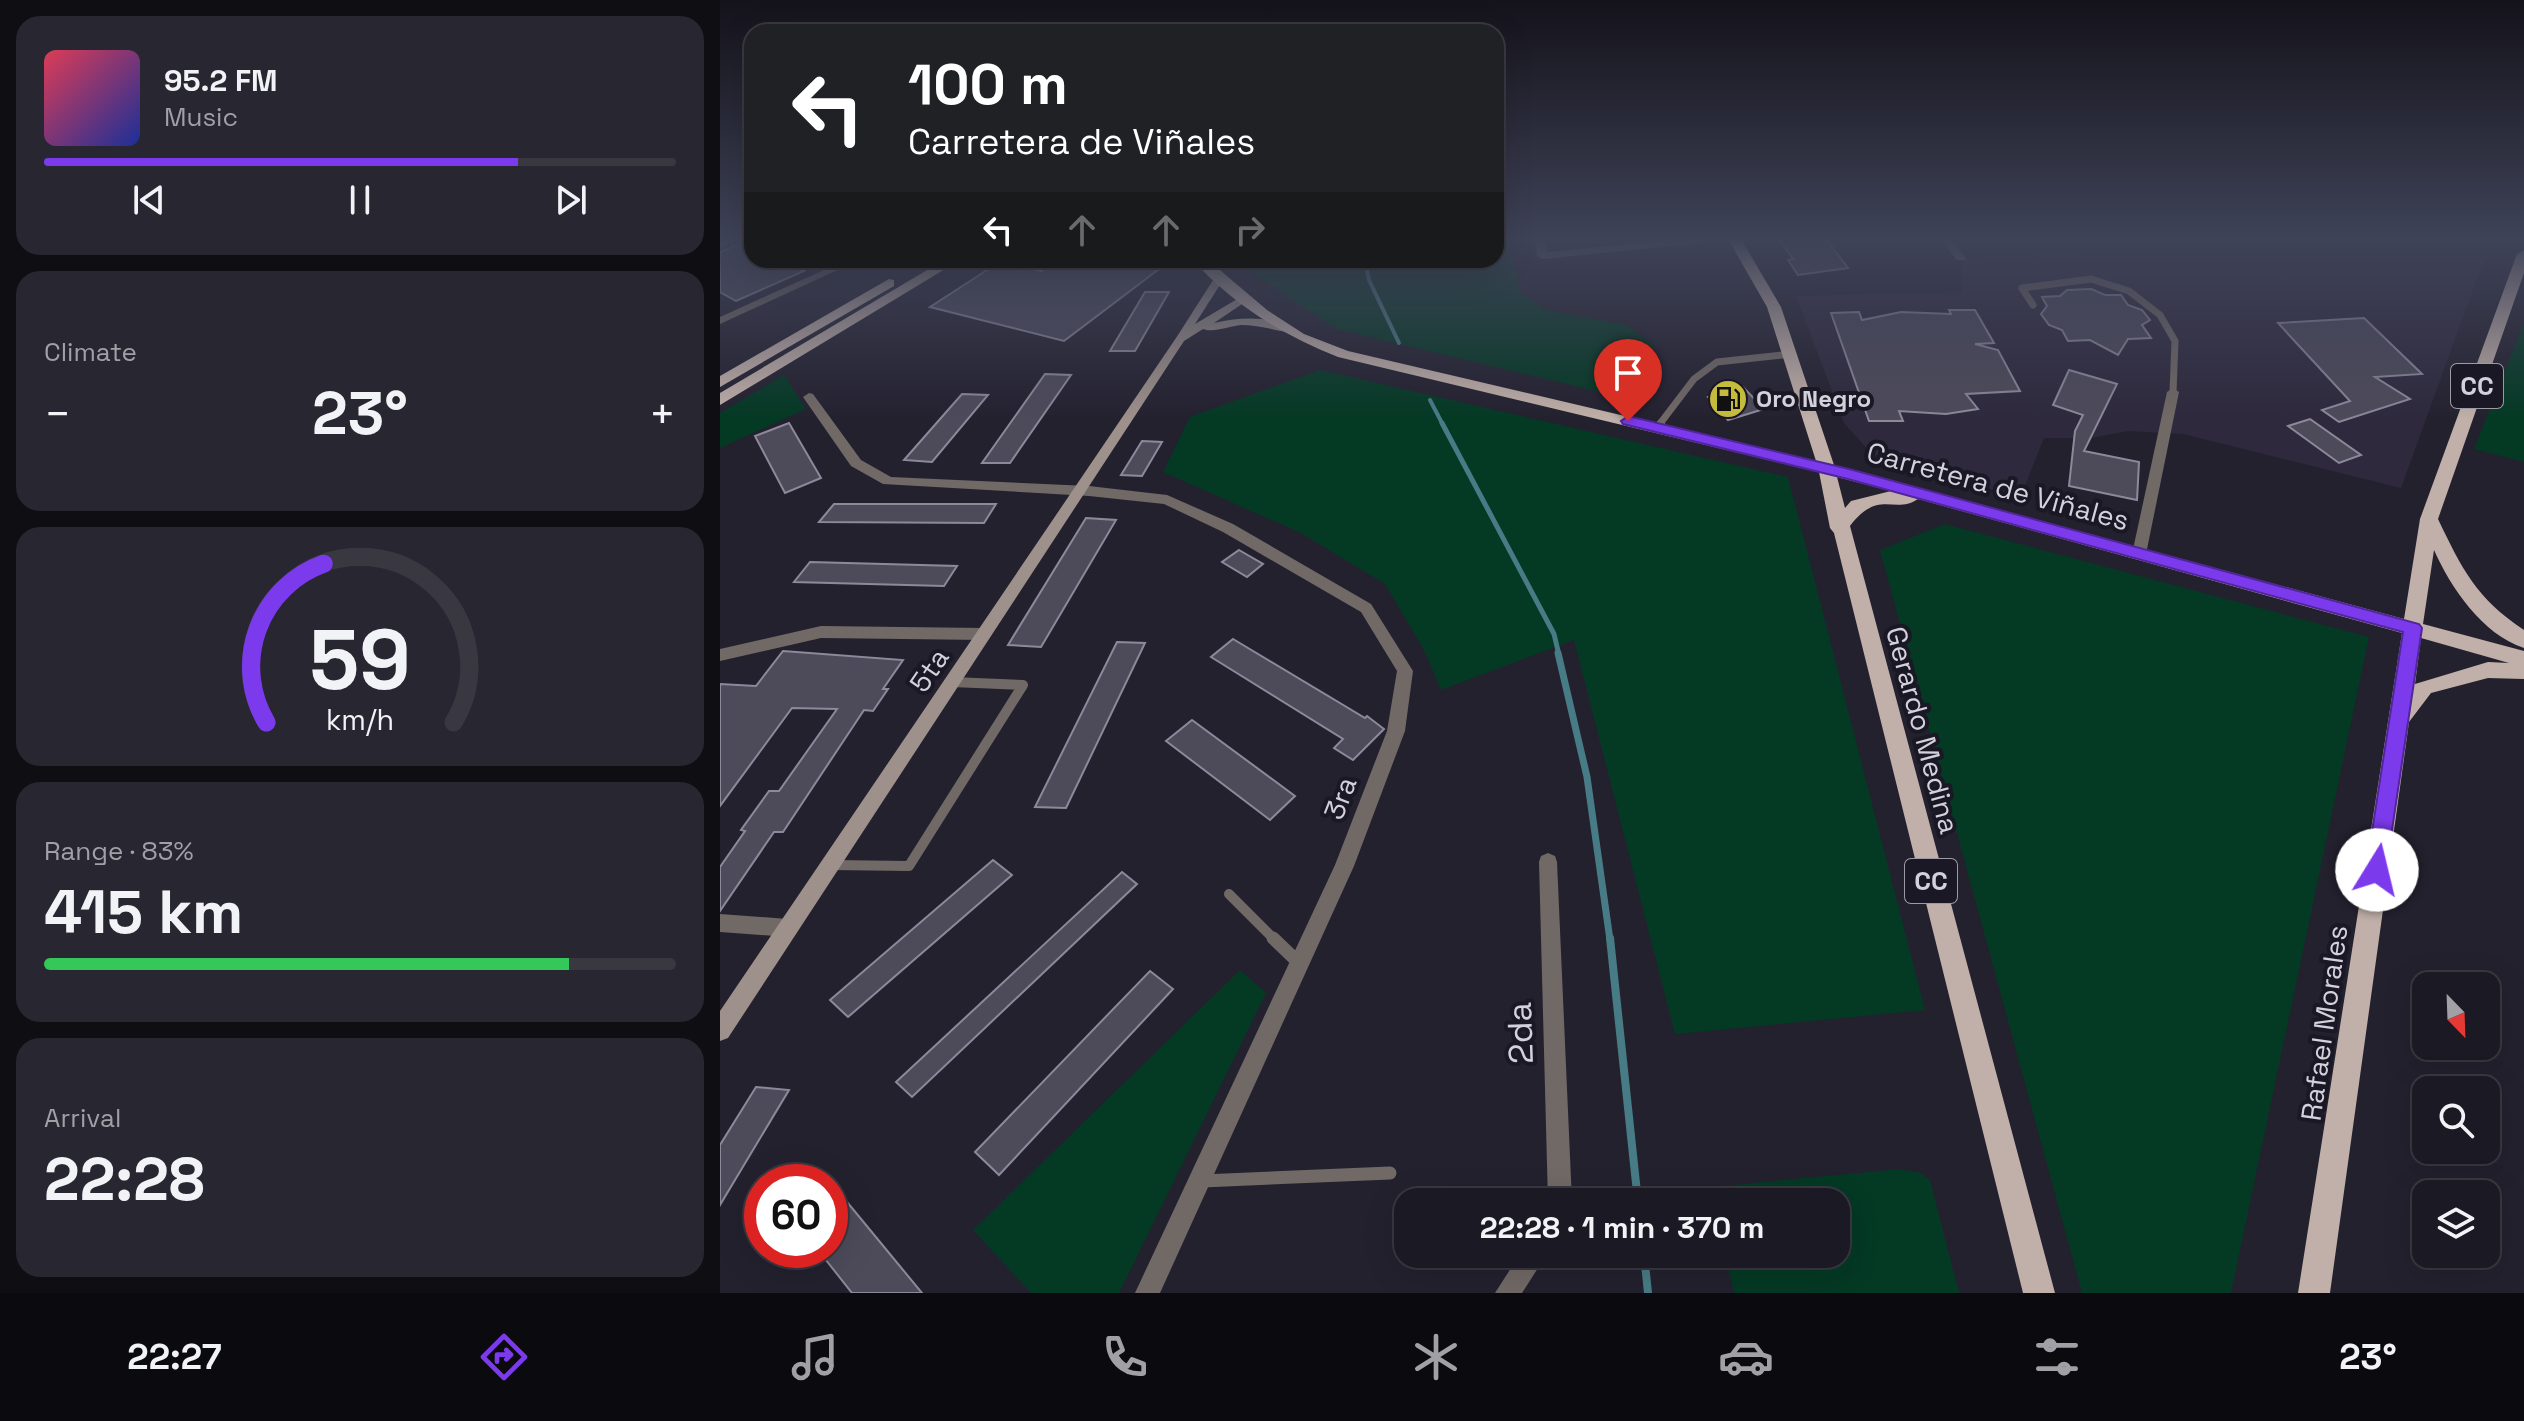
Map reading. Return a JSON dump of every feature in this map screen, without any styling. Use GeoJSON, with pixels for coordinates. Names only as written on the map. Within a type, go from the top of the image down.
{"type":"FeatureCollection","features":[{"type":"Feature","properties":{"kind":"main road"},"geometry":{"type":"LineString","coordinates":[[720,382],[860,299]]}},
{"type":"Feature","properties":{"kind":"main road"},"geometry":{"type":"LineString","coordinates":[[720,400],[887,299]]}},
{"type":"Feature","properties":{"kind":"main road"},"geometry":{"type":"LineString","coordinates":[[883,302],[888,299]]}},
{"type":"Feature","properties":{"kind":"main road","name":"Carretera de Viñales"},"geometry":{"type":"LineString","coordinates":[[1246,299],[1299,337],[1343,354],[1934,497],[2524,659]]}},
{"type":"Feature","properties":{"kind":"main road","name":"Gerardo Medina"},"geometry":{"type":"LineString","coordinates":[[1769,299],[1792,354],[1818,437],[1839,528],[2039,1293]]}},
{"type":"Feature","properties":{"kind":"main road","name":"Rafael Morales"},"geometry":{"type":"LineString","coordinates":[[2314,1293],[2429,519],[2508,299]]}},
{"type":"Feature","properties":{"kind":"main road"},"geometry":{"type":"LineString","coordinates":[[1839,528],[1857,505],[1885,497],[1934,497]]}},
{"type":"Feature","properties":{"kind":"main road"},"geometry":{"type":"LineString","coordinates":[[2429,519],[2453,575],[2486,615],[2524,640]]}},
{"type":"Feature","properties":{"kind":"main road"},"geometry":{"type":"LineString","coordinates":[[2399,719],[2424,687],[2488,670],[2524,671]]}},
{"type":"Feature","properties":{"kind":"street"},"geometry":{"type":"LineString","coordinates":[[720,321],[768,299]]}},
{"type":"Feature","properties":{"kind":"street","name":"5ta"},"geometry":{"type":"LineString","coordinates":[[720,1030],[1206,299]]}},
{"type":"Feature","properties":{"kind":"street","name":"5ta"},"geometry":{"type":"LineString","coordinates":[[1180,339],[1242,299]]}},
{"type":"Feature","properties":{"kind":"street"},"geometry":{"type":"LineString","coordinates":[[1180,339],[1224,322],[1253,320],[1286,329]]}},
{"type":"Feature","properties":{"kind":"street"},"geometry":{"type":"LineString","coordinates":[[2139,554],[2173,392]]}},
{"type":"Feature","properties":{"kind":"street","name":"3ra"},"geometry":{"type":"LineString","coordinates":[[809,397],[856,463],[888,481],[1079,491],[1167,500],[1228,528],[1366,608],[1405,671],[1396,731],[1344,866],[1147,1293]]}},
{"type":"Feature","properties":{"kind":"street"},"geometry":{"type":"LineString","coordinates":[[720,655],[821,632],[984,634]]}},
{"type":"Feature","properties":{"kind":"street","name":"2da"},"geometry":{"type":"LineString","coordinates":[[1548,862],[1560,1188]]}},
{"type":"Feature","properties":{"kind":"street"},"geometry":{"type":"LineString","coordinates":[[720,923],[788,928]]}},
{"type":"Feature","properties":{"kind":"street"},"geometry":{"type":"LineString","coordinates":[[1507,1293],[1525,1268]]}},
{"type":"Feature","properties":{"kind":"lane"},"geometry":{"type":"LineString","coordinates":[[2029,299],[2033,305]]}},
{"type":"Feature","properties":{"kind":"lane"},"geometry":{"type":"LineString","coordinates":[[2140,299],[2160,315],[2175,341],[2173,392]]}},
{"type":"Feature","properties":{"kind":"lane"},"geometry":{"type":"LineString","coordinates":[[1657,428],[1694,379],[1717,362],[1792,354]]}},
{"type":"Feature","properties":{"kind":"lane"},"geometry":{"type":"LineString","coordinates":[[830,865],[909,866],[1023,685],[952,682]]}},
{"type":"Feature","properties":{"kind":"lane"},"geometry":{"type":"LineString","coordinates":[[1229,894],[1299,963]]}},
{"type":"Feature","properties":{"kind":"lane"},"geometry":{"type":"LineString","coordinates":[[1199,1181],[1390,1173]]}},
{"type":"Feature","properties":{"kind":"shaded area"},"geometry":{"type":"Polygon","coordinates":[[[1797,299],[2469,299],[2401,488],[2183,434],[2128,431],[2091,438],[2044,438],[2020,498],[1872,454],[1844,423],[1797,299]]]}},
{"type":"Feature","properties":{"kind":"green space"},"geometry":{"type":"Polygon","coordinates":[[[1292,299],[1530,299],[1546,310],[1626,325],[1654,345],[1643,368],[1604,393],[1337,329],[1292,299]]]}},
{"type":"Feature","properties":{"kind":"green space"},"geometry":{"type":"Polygon","coordinates":[[[2524,323],[2524,462],[2474,449],[2524,323]]]}},
{"type":"Feature","properties":{"kind":"green space"},"geometry":{"type":"Polygon","coordinates":[[[1320,370],[1788,477],[1925,1010],[1675,1034],[1574,640],[1441,690],[1424,650],[1385,584],[1301,533],[1163,472],[1190,417],[1320,370]]]}},
{"type":"Feature","properties":{"kind":"green space"},"geometry":{"type":"Polygon","coordinates":[[[784,375],[806,409],[720,448],[720,413],[784,375]]]}},
{"type":"Feature","properties":{"kind":"green space"},"geometry":{"type":"Polygon","coordinates":[[[1945,524],[2369,637],[2231,1293],[2082,1293],[1880,550],[1945,524]]]}},
{"type":"Feature","properties":{"kind":"green space"},"geometry":{"type":"Polygon","coordinates":[[[1240,970],[1266,993],[1119,1293],[1031,1293],[973,1230],[1240,970]]]}},
{"type":"Feature","properties":{"kind":"green space"},"geometry":{"type":"Polygon","coordinates":[[[1900,1169],[1921,1173],[1930,1180],[1959,1293],[1734,1293],[1728,1268],[1850,1268],[1850,1188],[1721,1186],[1900,1169]]]}},
{"type":"Feature","properties":{"kind":"building"},"geometry":{"type":"Polygon","coordinates":[[[942,299],[1119,299],[1064,341],[930,307],[942,299]]]}},
{"type":"Feature","properties":{"kind":"building"},"geometry":{"type":"Polygon","coordinates":[[[1141,299],[1165,299],[1135,351],[1110,351],[1141,299]]]}},
{"type":"Feature","properties":{"kind":"building"},"geometry":{"type":"Polygon","coordinates":[[[2043,299],[2124,299],[2128,305],[2142,310],[2150,320],[2142,325],[2151,338],[2128,339],[2118,355],[2090,340],[2068,341],[2062,330],[2049,325],[2041,314],[2047,306],[2043,299]]]}},
{"type":"Feature","properties":{"kind":"building"},"geometry":{"type":"Polygon","coordinates":[[[1949,310],[1975,310],[1994,343],[1975,344],[1998,350],[2020,391],[1966,394],[1978,409],[1946,414],[1899,411],[1903,421],[1869,421],[1831,313],[1859,312],[1862,320],[1901,312],[1951,314],[1949,310]]]}},
{"type":"Feature","properties":{"kind":"building"},"geometry":{"type":"Polygon","coordinates":[[[2364,318],[2422,374],[2375,377],[2410,399],[2339,422],[2322,410],[2350,401],[2278,323],[2364,318]]]}},
{"type":"Feature","properties":{"kind":"building"},"geometry":{"type":"Polygon","coordinates":[[[2069,370],[2117,384],[2084,451],[2139,462],[2137,500],[2069,486],[2075,431],[2083,415],[2053,405],[2069,370]]]}},
{"type":"Feature","properties":{"kind":"building"},"geometry":{"type":"Polygon","coordinates":[[[1045,374],[1071,375],[1010,463],[982,463],[1045,374]]]}},
{"type":"Feature","properties":{"kind":"building"},"geometry":{"type":"Polygon","coordinates":[[[1743,387],[1764,409],[1728,420],[1708,397],[1743,387]]]}},
{"type":"Feature","properties":{"kind":"building"},"geometry":{"type":"Polygon","coordinates":[[[962,394],[988,395],[932,462],[904,460],[962,394]]]}},
{"type":"Feature","properties":{"kind":"building"},"geometry":{"type":"Polygon","coordinates":[[[2310,419],[2361,455],[2339,463],[2288,426],[2310,419]]]}},
{"type":"Feature","properties":{"kind":"building"},"geometry":{"type":"Polygon","coordinates":[[[789,423],[821,478],[785,493],[755,436],[789,423]]]}},
{"type":"Feature","properties":{"kind":"building"},"geometry":{"type":"Polygon","coordinates":[[[1142,441],[1162,442],[1142,476],[1121,475],[1142,441]]]}},
{"type":"Feature","properties":{"kind":"building"},"geometry":{"type":"Polygon","coordinates":[[[834,504],[996,504],[984,523],[819,522],[834,504]]]}},
{"type":"Feature","properties":{"kind":"building"},"geometry":{"type":"Polygon","coordinates":[[[1086,518],[1116,520],[1041,647],[1008,645],[1086,518]]]}},
{"type":"Feature","properties":{"kind":"building"},"geometry":{"type":"Polygon","coordinates":[[[1239,550],[1263,564],[1247,577],[1222,562],[1239,550]]]}},
{"type":"Feature","properties":{"kind":"building"},"geometry":{"type":"Polygon","coordinates":[[[810,562],[957,566],[944,586],[794,582],[810,562]]]}},
{"type":"Feature","properties":{"kind":"building"},"geometry":{"type":"Polygon","coordinates":[[[1233,639],[1365,718],[1367,716],[1384,729],[1353,760],[1334,748],[1343,739],[1211,657],[1233,639]]]}},
{"type":"Feature","properties":{"kind":"building"},"geometry":{"type":"Polygon","coordinates":[[[1117,642],[1145,643],[1066,808],[1035,807],[1117,642]]]}},
{"type":"Feature","properties":{"kind":"building"},"geometry":{"type":"Polygon","coordinates":[[[783,651],[903,660],[883,689],[888,689],[873,711],[864,710],[783,832],[774,832],[720,911],[720,867],[745,831],[741,830],[769,791],[779,791],[837,709],[792,708],[720,806],[720,684],[756,686],[783,651]]]}},
{"type":"Feature","properties":{"kind":"building"},"geometry":{"type":"Polygon","coordinates":[[[1192,720],[1295,796],[1270,820],[1166,741],[1192,720]]]}},
{"type":"Feature","properties":{"kind":"building"},"geometry":{"type":"Polygon","coordinates":[[[993,860],[1012,875],[848,1017],[830,1000],[993,860]]]}},
{"type":"Feature","properties":{"kind":"building"},"geometry":{"type":"Polygon","coordinates":[[[1122,872],[1137,884],[912,1097],[896,1082],[1122,872]]]}},
{"type":"Feature","properties":{"kind":"building"},"geometry":{"type":"Polygon","coordinates":[[[1150,971],[1173,989],[999,1175],[975,1152],[1150,971]]]}},
{"type":"Feature","properties":{"kind":"building"},"geometry":{"type":"Polygon","coordinates":[[[756,1087],[789,1090],[720,1205],[720,1145],[756,1087]]]}},
{"type":"Feature","properties":{"kind":"building"},"geometry":{"type":"Polygon","coordinates":[[[848,1204],[922,1293],[852,1293],[832,1268],[848,1268],[848,1204]]]}},
{"type":"Feature","properties":{"kind":"waterway"},"geometry":{"type":"LineString","coordinates":[[1378,299],[1399,343]]}},
{"type":"Feature","properties":{"kind":"waterway"},"geometry":{"type":"LineString","coordinates":[[1430,400],[1443,425]]}},
{"type":"Feature","properties":{"kind":"waterway"},"geometry":{"type":"LineString","coordinates":[[1442,423],[1554,634],[1559,655]]}},
{"type":"Feature","properties":{"kind":"waterway"},"geometry":{"type":"LineString","coordinates":[[1558,653],[1587,777],[1610,940]]}},
{"type":"Feature","properties":{"kind":"waterway"},"geometry":{"type":"LineString","coordinates":[[1610,938],[1637,1188]]}},
{"type":"Feature","properties":{"kind":"waterway"},"geometry":{"type":"LineString","coordinates":[[1645,1268],[1648,1293]]}},
{"type":"Feature","properties":{"kind":"place","name":"Oro Negro"},"geometry":{"type":"Point","coordinates":[1728,399]}},
{"type":"Feature","properties":{"kind":"route"},"geometry":{"type":"LineString","coordinates":[[1628,421],[1849,474],[2413,628],[2377,870]]}}]}
